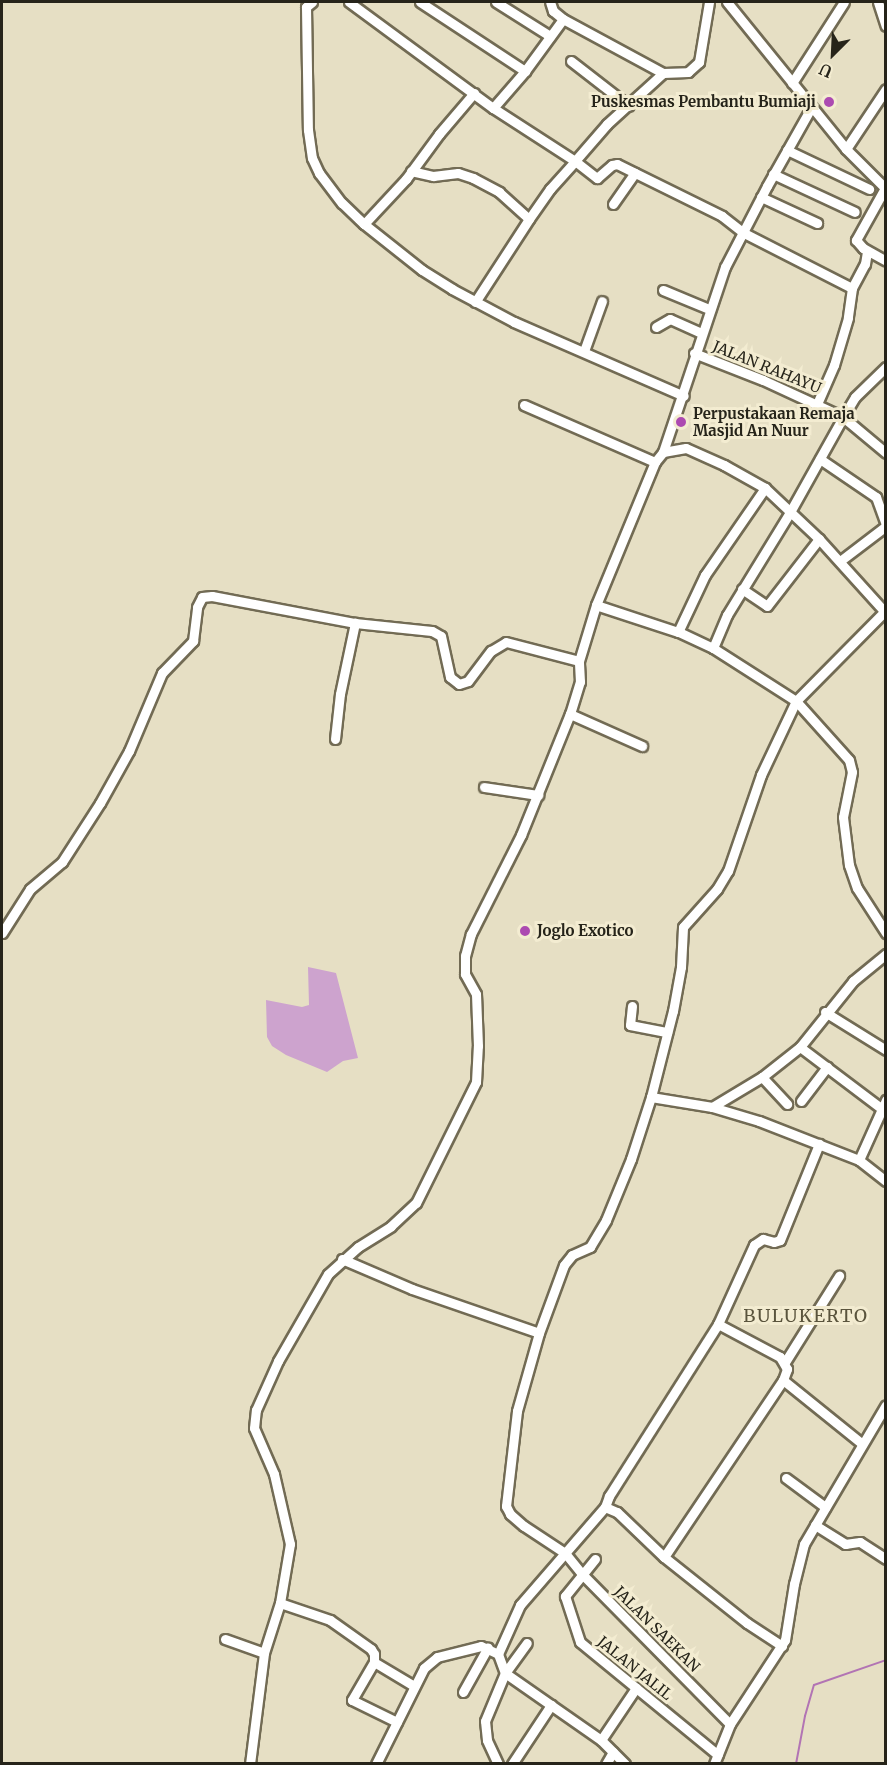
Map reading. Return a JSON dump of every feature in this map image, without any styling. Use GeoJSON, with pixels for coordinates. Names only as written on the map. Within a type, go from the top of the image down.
{"type":"FeatureCollection","features":[{"type":"Feature","properties":{"kind":"street"},"geometry":{"type":"LineString","coordinates":[[349,2],[493,108],[597,178],[613,164],[635,173],[722,216],[744,233],[852,288]]}},
{"type":"Feature","properties":{"kind":"street"},"geometry":{"type":"LineString","coordinates":[[420,2],[525,72]]}},
{"type":"Feature","properties":{"kind":"street"},"geometry":{"type":"LineString","coordinates":[[496,2],[550,36]]}},
{"type":"Feature","properties":{"kind":"street"},"geometry":{"type":"LineString","coordinates":[[550,2],[553,10],[563,19],[663,73],[688,72],[699,62],[709,2]]}},
{"type":"Feature","properties":{"kind":"street"},"geometry":{"type":"LineString","coordinates":[[727,2],[846,149],[885,188],[856,240],[867,251],[885,261]]}},
{"type":"Feature","properties":{"kind":"street"},"geometry":{"type":"LineString","coordinates":[[792,83],[844,2]]}},
{"type":"Feature","properties":{"kind":"street"},"geometry":{"type":"LineString","coordinates":[[878,2],[885,26]]}},
{"type":"Feature","properties":{"kind":"street"},"geometry":{"type":"LineString","coordinates":[[308,3],[308,130],[312,158],[328,187],[364,224],[422,270],[475,302],[514,322],[684,396]]}},
{"type":"Feature","properties":{"kind":"street"},"geometry":{"type":"LineString","coordinates":[[493,108],[525,72],[563,19]]}},
{"type":"Feature","properties":{"kind":"street"},"geometry":{"type":"LineString","coordinates":[[571,61],[628,106]]}},
{"type":"Feature","properties":{"kind":"street"},"geometry":{"type":"LineString","coordinates":[[475,302],[550,189],[599,132],[663,73]]}},
{"type":"Feature","properties":{"kind":"street"},"geometry":{"type":"LineString","coordinates":[[846,149],[885,88]]}},
{"type":"Feature","properties":{"kind":"street"},"geometry":{"type":"LineString","coordinates":[[364,224],[411,171],[474,93]]}},
{"type":"Feature","properties":{"kind":"street"},"geometry":{"type":"LineString","coordinates":[[250,1764],[264,1653],[280,1603],[290,1544],[274,1474],[256,1434],[254,1418],[262,1394],[292,1334],[328,1274],[342,1259],[391,1226],[416,1203],[476,1082],[476,994],[465,974],[465,956],[471,934],[521,835],[570,714],[580,682],[579,661],[596,605],[655,462],[663,452],[684,396],[694,353],[725,267],[773,174],[812,108]]}},
{"type":"Feature","properties":{"kind":"street"},"geometry":{"type":"LineString","coordinates":[[787,150],[869,189]]}},
{"type":"Feature","properties":{"kind":"street"},"geometry":{"type":"LineString","coordinates":[[411,171],[429,176],[458,173],[473,178],[499,192],[529,219]]}},
{"type":"Feature","properties":{"kind":"street"},"geometry":{"type":"LineString","coordinates":[[613,204],[635,173]]}},
{"type":"Feature","properties":{"kind":"street"},"geometry":{"type":"LineString","coordinates":[[773,174],[855,212]]}},
{"type":"Feature","properties":{"kind":"street"},"geometry":{"type":"LineString","coordinates":[[761,197],[817,223]]}},
{"type":"Feature","properties":{"kind":"street"},"geometry":{"type":"LineString","coordinates":[[817,404],[834,365],[848,318],[852,288],[866,264],[867,251]]}},
{"type":"Feature","properties":{"kind":"street"},"geometry":{"type":"LineString","coordinates":[[663,290],[709,309]]}},
{"type":"Feature","properties":{"kind":"street"},"geometry":{"type":"LineString","coordinates":[[584,351],[602,301]]}},
{"type":"Feature","properties":{"kind":"street"},"geometry":{"type":"LineString","coordinates":[[656,327],[670,319],[701,333]]}},
{"type":"Feature","properties":{"kind":"street","name":"JALAN RAHAYU"},"geometry":{"type":"LineString","coordinates":[[694,353],[843,417],[885,453]]}},
{"type":"Feature","properties":{"kind":"street"},"geometry":{"type":"LineString","coordinates":[[712,648],[727,615],[790,512],[855,397],[885,367]]}},
{"type":"Feature","properties":{"kind":"street"},"geometry":{"type":"LineString","coordinates":[[524,405],[655,462]]}},
{"type":"Feature","properties":{"kind":"street"},"geometry":{"type":"LineString","coordinates":[[663,452],[686,448],[694,450],[765,488],[819,539],[885,611]]}},
{"type":"Feature","properties":{"kind":"street"},"geometry":{"type":"LineString","coordinates":[[820,459],[876,497],[885,526],[840,561]]}},
{"type":"Feature","properties":{"kind":"street"},"geometry":{"type":"LineString","coordinates":[[678,632],[705,575],[765,488]]}},
{"type":"Feature","properties":{"kind":"street"},"geometry":{"type":"LineString","coordinates":[[742,589],[766,606],[819,539]]}},
{"type":"Feature","properties":{"kind":"street"},"geometry":{"type":"LineString","coordinates":[[2,933],[30,888],[62,862],[100,803],[129,751],[162,673],[193,640],[197,607],[201,598],[212,596],[355,623],[432,631],[441,636],[450,677],[459,684],[468,681],[490,651],[506,642],[579,661]]}},
{"type":"Feature","properties":{"kind":"street"},"geometry":{"type":"LineString","coordinates":[[596,605],[678,632],[712,648],[796,701],[849,760],[852,772],[843,817],[849,865],[857,888],[885,933]]}},
{"type":"Feature","properties":{"kind":"street","name":"JALAN SAEKAN"},"geometry":{"type":"LineString","coordinates":[[730,1724],[583,1575],[565,1553],[516,1520],[506,1506],[518,1411],[538,1334],[564,1265],[573,1256],[590,1247],[606,1220],[631,1159],[651,1097],[678,986],[683,927],[717,889],[728,871],[761,775],[796,701],[885,611]]}},
{"type":"Feature","properties":{"kind":"street"},"geometry":{"type":"LineString","coordinates":[[335,739],[340,694],[355,623]]}},
{"type":"Feature","properties":{"kind":"street"},"geometry":{"type":"LineString","coordinates":[[570,714],[642,746]]}},
{"type":"Feature","properties":{"kind":"street"},"geometry":{"type":"LineString","coordinates":[[484,787],[538,795]]}},
{"type":"Feature","properties":{"kind":"street"},"geometry":{"type":"LineString","coordinates":[[712,1107],[762,1077],[800,1047],[825,1012],[853,981],[885,954]]}},
{"type":"Feature","properties":{"kind":"street"},"geometry":{"type":"LineString","coordinates":[[632,1006],[630,1025],[667,1032]]}},
{"type":"Feature","properties":{"kind":"street"},"geometry":{"type":"LineString","coordinates":[[825,1012],[885,1050]]}},
{"type":"Feature","properties":{"kind":"street"},"geometry":{"type":"LineString","coordinates":[[800,1047],[883,1104],[859,1160]]}},
{"type":"Feature","properties":{"kind":"street"},"geometry":{"type":"LineString","coordinates":[[801,1101],[827,1067]]}},
{"type":"Feature","properties":{"kind":"street"},"geometry":{"type":"LineString","coordinates":[[762,1077],[787,1104]]}},
{"type":"Feature","properties":{"kind":"street"},"geometry":{"type":"LineString","coordinates":[[651,1097],[712,1107],[759,1121],[859,1160],[885,1181]]}},
{"type":"Feature","properties":{"kind":"street"},"geometry":{"type":"LineString","coordinates":[[498,1654],[519,1606],[605,1507],[609,1496],[718,1324],[754,1245],[763,1239],[774,1242],[780,1240],[819,1144]]}},
{"type":"Feature","properties":{"kind":"street"},"geometry":{"type":"LineString","coordinates":[[342,1259],[412,1289],[538,1334]]}},
{"type":"Feature","properties":{"kind":"street"},"geometry":{"type":"LineString","coordinates":[[785,1362],[839,1276]]}},
{"type":"Feature","properties":{"kind":"street"},"geometry":{"type":"LineString","coordinates":[[664,1557],[783,1380],[787,1369],[785,1362],[718,1324]]}},
{"type":"Feature","properties":{"kind":"street"},"geometry":{"type":"LineString","coordinates":[[783,1380],[861,1443]]}},
{"type":"Feature","properties":{"kind":"street"},"geometry":{"type":"LineString","coordinates":[[716,1759],[730,1724],[782,1646],[788,1629],[802,1551],[861,1443],[885,1405]]}},
{"type":"Feature","properties":{"kind":"street"},"geometry":{"type":"LineString","coordinates":[[786,1478],[825,1507]]}},
{"type":"Feature","properties":{"kind":"street"},"geometry":{"type":"LineString","coordinates":[[605,1507],[617,1512],[664,1557],[747,1623],[782,1646]]}},
{"type":"Feature","properties":{"kind":"street"},"geometry":{"type":"LineString","coordinates":[[815,1525],[845,1544],[860,1542],[885,1558]]}},
{"type":"Feature","properties":{"kind":"street","name":"JALAN JALIL"},"geometry":{"type":"LineString","coordinates":[[595,1559],[565,1596],[578,1638],[716,1759]]}},
{"type":"Feature","properties":{"kind":"street"},"geometry":{"type":"LineString","coordinates":[[280,1603],[330,1620],[350,1632],[374,1652],[374,1662],[352,1700],[397,1722]]}},
{"type":"Feature","properties":{"kind":"street"},"geometry":{"type":"LineString","coordinates":[[225,1639],[264,1653]]}},
{"type":"Feature","properties":{"kind":"street"},"geometry":{"type":"LineString","coordinates":[[498,1764],[487,1740],[485,1721],[505,1673],[527,1643]]}},
{"type":"Feature","properties":{"kind":"street"},"geometry":{"type":"LineString","coordinates":[[463,1692],[488,1647]]}},
{"type":"Feature","properties":{"kind":"street"},"geometry":{"type":"LineString","coordinates":[[376,1764],[424,1668],[432,1660],[459,1649],[488,1647],[498,1654],[505,1673],[601,1740],[625,1764]]}},
{"type":"Feature","properties":{"kind":"street"},"geometry":{"type":"LineString","coordinates":[[374,1662],[414,1686]]}},
{"type":"Feature","properties":{"kind":"street"},"geometry":{"type":"LineString","coordinates":[[601,1740],[636,1688]]}},
{"type":"Feature","properties":{"kind":"street"},"geometry":{"type":"LineString","coordinates":[[512,1764],[551,1705]]}},
{"type":"Feature","properties":{"kind":"street"},"geometry":{"type":"LineString","coordinates":[[606,1764],[614,1752]]}},
{"type":"Feature","properties":{"kind":"shaded area"},"geometry":{"type":"Polygon","coordinates":[[[308,967],[336,973],[358,1058],[343,1061],[327,1072],[286,1055],[272,1046],[267,1037],[266,1000],[302,1007],[309,1005],[308,967]]]}},
{"type":"Feature","properties":{"kind":"waterway"},"geometry":{"type":"LineString","coordinates":[[796,1764],[805,1716],[814,1685],[886,1660]]}},
{"type":"Feature","properties":{"kind":"place","name":"Puskesmas Pembantu Bumiaji"},"geometry":{"type":"Point","coordinates":[829,102]}},
{"type":"Feature","properties":{"kind":"place","name":"Perpustakaan Remaja Masjid An Nuur"},"geometry":{"type":"Point","coordinates":[681,422]}},
{"type":"Feature","properties":{"kind":"place","name":"Joglo Exotico"},"geometry":{"type":"Point","coordinates":[525,931]}},
{"type":"Feature","properties":{"kind":"district","name":"BULUKERTO"},"geometry":{"type":"Point","coordinates":[806,1316]}}]}
